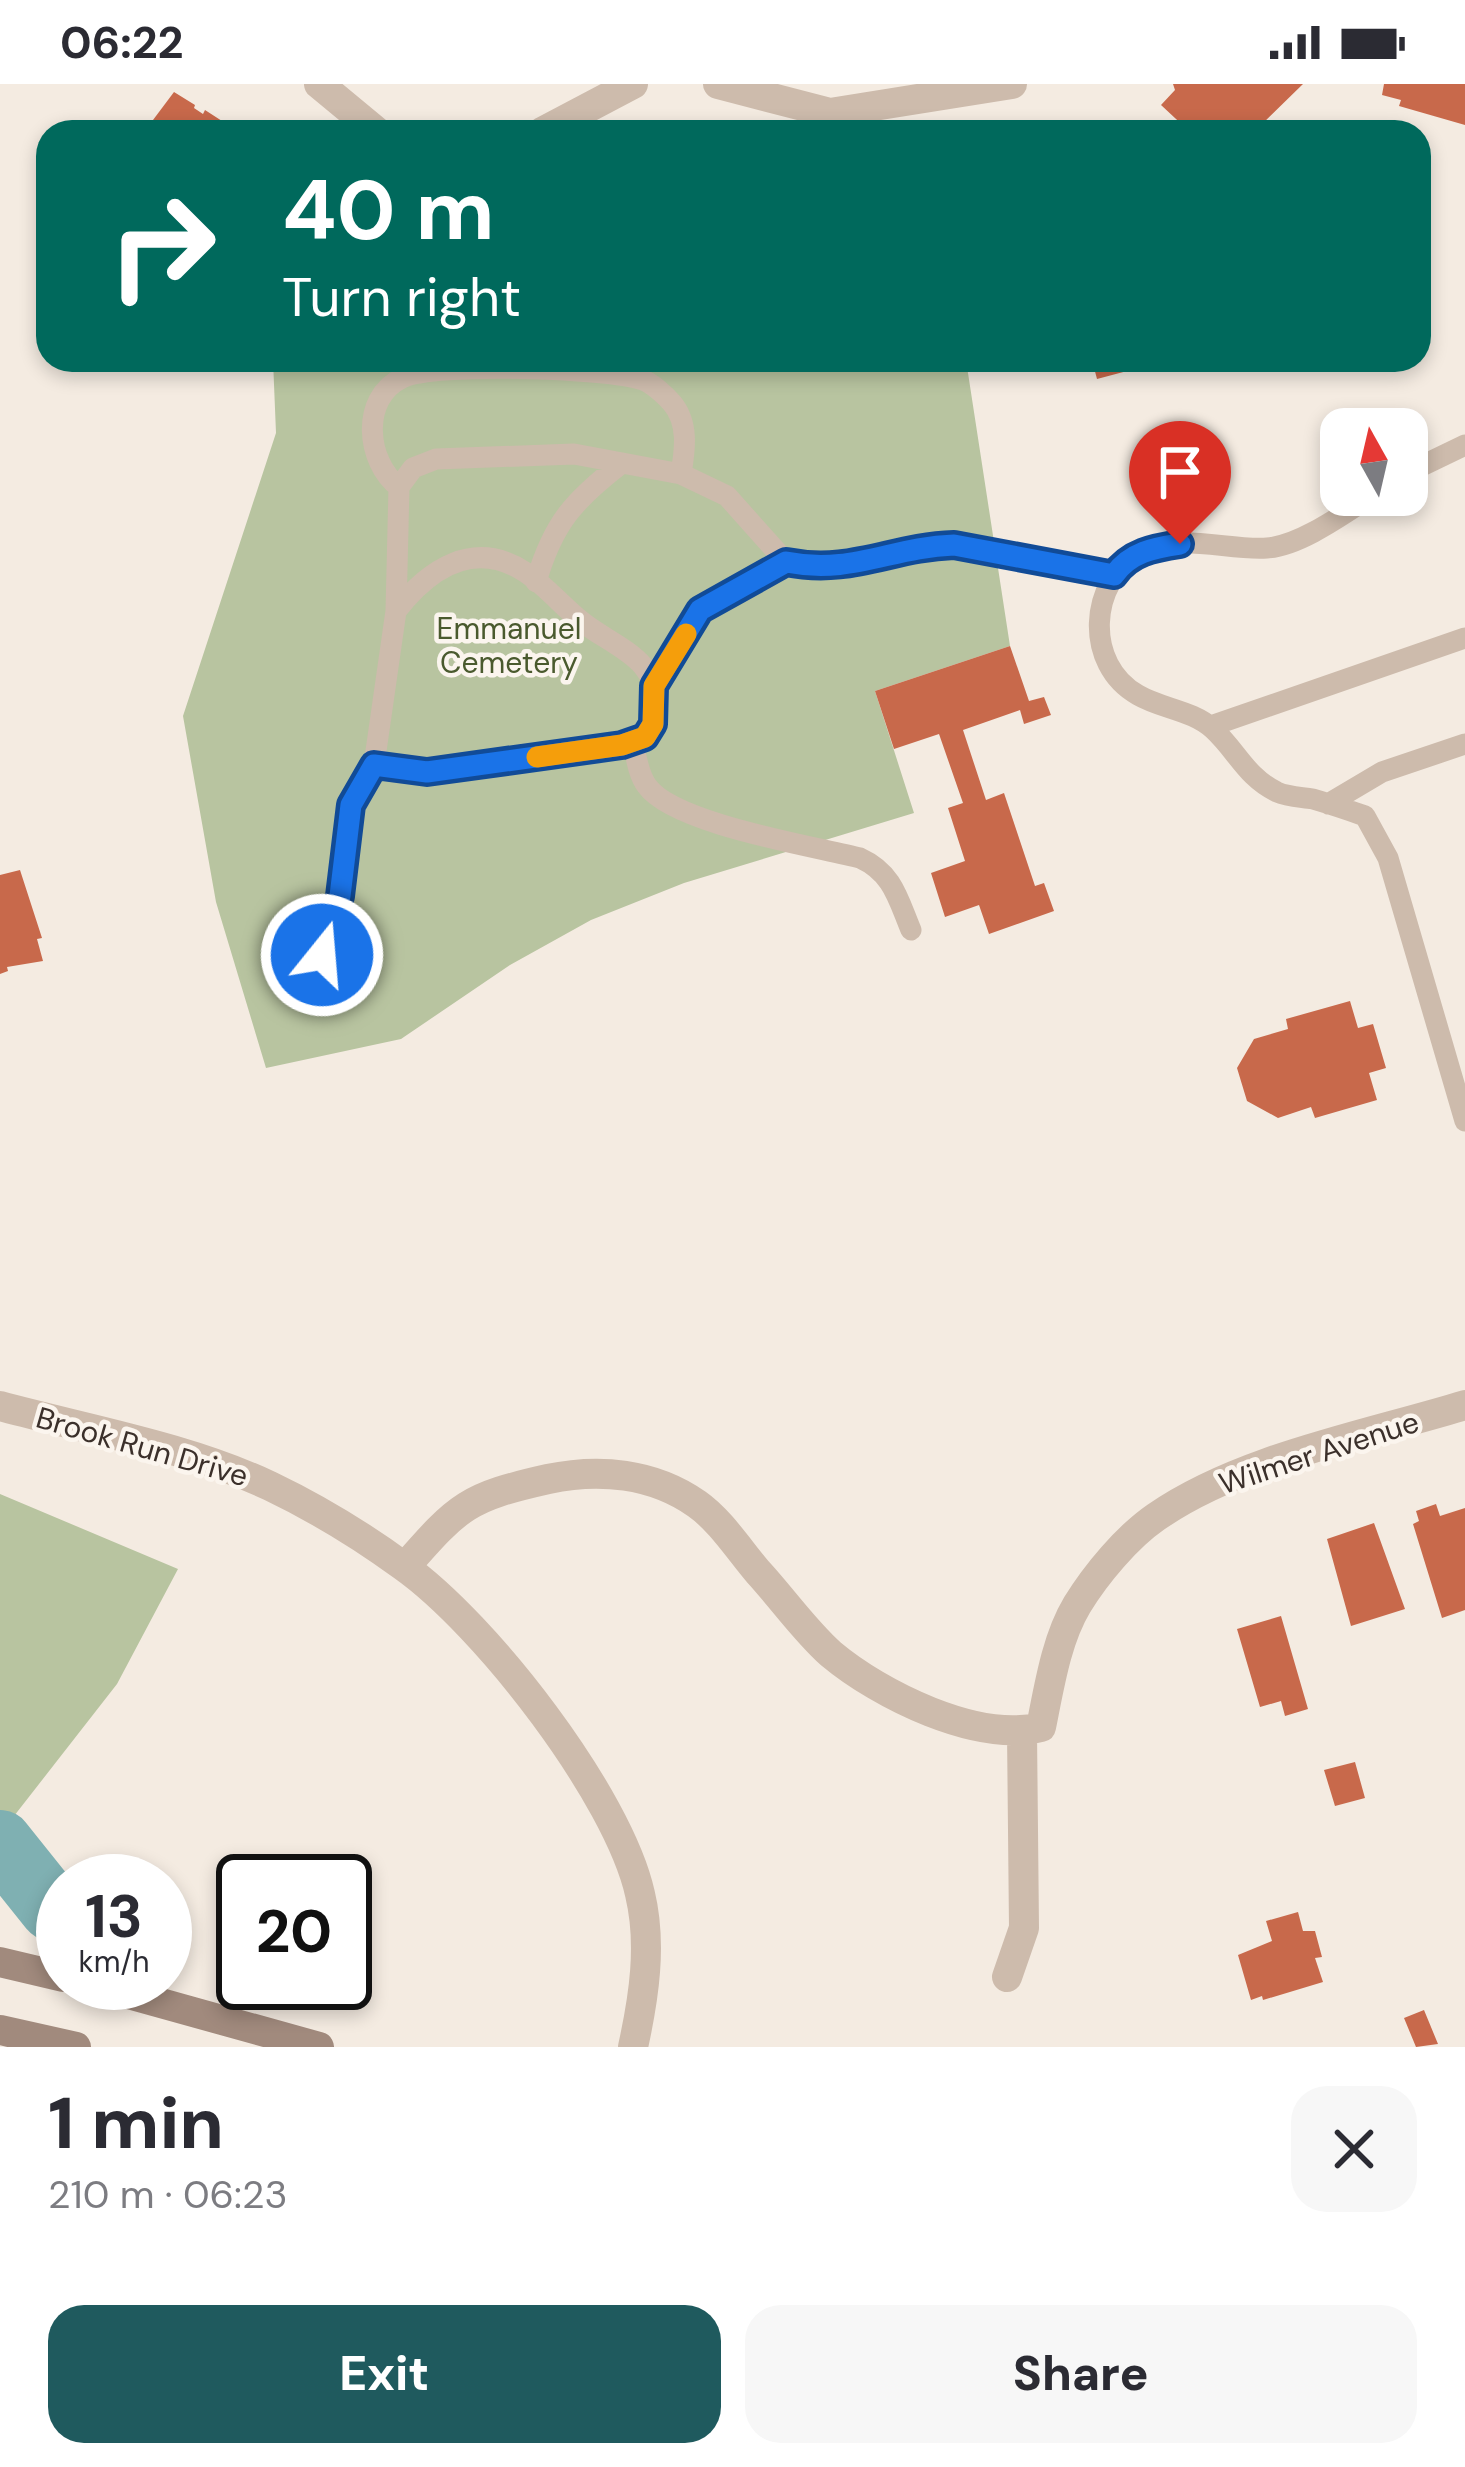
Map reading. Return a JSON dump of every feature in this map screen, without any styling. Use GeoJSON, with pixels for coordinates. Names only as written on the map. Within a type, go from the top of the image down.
{"type":"FeatureCollection","features":[{"type":"Feature","properties":{"kind":"main road"},"geometry":{"type":"LineString","coordinates":[[0,1962],[36,1971]]}},
{"type":"Feature","properties":{"kind":"main road"},"geometry":{"type":"LineString","coordinates":[[186,2010],[319,2047]]}},
{"type":"Feature","properties":{"kind":"main road"},"geometry":{"type":"LineString","coordinates":[[0,2030],[76,2047]]}},
{"type":"Feature","properties":{"kind":"street"},"geometry":{"type":"LineString","coordinates":[[319,84],[362,120]]}},
{"type":"Feature","properties":{"kind":"street"},"geometry":{"type":"LineString","coordinates":[[564,120],[632,84]]}},
{"type":"Feature","properties":{"kind":"street"},"geometry":{"type":"LineString","coordinates":[[716,84],[857,120],[1012,84]]}},
{"type":"Feature","properties":{"kind":"street","name":"Wilmer Avenue"},"geometry":{"type":"LineString","coordinates":[[1022,1732],[1041,1727],[1052,1674],[1076,1607],[1126,1544],[1155,1517],[1272,1463],[1465,1405]]}},
{"type":"Feature","properties":{"kind":"street","name":"Brook Run Drive"},"geometry":{"type":"LineString","coordinates":[[0,1406],[226,1467],[310,1507],[406,1567]]}},
{"type":"Feature","properties":{"kind":"street"},"geometry":{"type":"LineString","coordinates":[[633,2047],[646,1967],[641,1896],[629,1858],[592,1785],[511,1674],[489,1646],[406,1567],[475,1498],[570,1474],[611,1471],[698,1504],[832,1654],[939,1716],[983,1729],[1022,1732],[1024,1928],[1007,1977]]}},
{"type":"Feature","properties":{"kind":"lane"},"geometry":{"type":"LineString","coordinates":[[399,487],[382,474],[374,449],[374,412],[385,389],[405,376],[432,372]]}},
{"type":"Feature","properties":{"kind":"lane"},"geometry":{"type":"LineString","coordinates":[[555,372],[646,381],[675,405],[686,437],[681,474]]}},
{"type":"Feature","properties":{"kind":"lane"},"geometry":{"type":"LineString","coordinates":[[1428,463],[1465,445]]}},
{"type":"Feature","properties":{"kind":"lane"},"geometry":{"type":"LineString","coordinates":[[311,987],[340,896],[351,805],[374,765],[396,611],[399,487],[413,468],[436,459],[574,454],[681,474],[727,496],[786,562],[844,567],[929,546],[954,545],[1114,575]]}},
{"type":"Feature","properties":{"kind":"lane"},"geometry":{"type":"LineString","coordinates":[[536,582],[548,541],[578,497],[622,463]]}},
{"type":"Feature","properties":{"kind":"lane"},"geometry":{"type":"LineString","coordinates":[[1339,516],[1269,549],[1180,544],[1145,549],[1119,567],[1101,594],[1105,654],[1115,676],[1137,695],[1210,726],[1250,776],[1281,794],[1365,816],[1388,858],[1465,1121]]}},
{"type":"Feature","properties":{"kind":"lane"},"geometry":{"type":"LineString","coordinates":[[374,765],[427,772],[633,742],[645,737],[653,724],[654,686],[646,666],[586,625],[524,572],[499,561],[467,560],[434,570],[396,611]]}},
{"type":"Feature","properties":{"kind":"lane"},"geometry":{"type":"LineString","coordinates":[[654,686],[700,610],[786,562]]}},
{"type":"Feature","properties":{"kind":"lane"},"geometry":{"type":"LineString","coordinates":[[1210,726],[1465,638]]}},
{"type":"Feature","properties":{"kind":"lane"},"geometry":{"type":"LineString","coordinates":[[633,742],[648,788],[664,802],[709,821],[880,867],[890,877],[911,930]]}},
{"type":"Feature","properties":{"kind":"lane"},"geometry":{"type":"LineString","coordinates":[[1328,804],[1382,772],[1465,745]]}},
{"type":"Feature","properties":{"kind":"green space","name":"Emmanuel Cemetery"},"geometry":{"type":"Polygon","coordinates":[[[273,372],[968,372],[1010,646],[875,691],[914,813],[684,883],[591,920],[510,965],[401,1039],[266,1068],[216,902],[183,716],[276,433],[273,372]]]}},
{"type":"Feature","properties":{"kind":"green space"},"geometry":{"type":"Polygon","coordinates":[[[0,1494],[178,1569],[117,1684],[0,1834],[0,1494]]]}},
{"type":"Feature","properties":{"kind":"building"},"geometry":{"type":"Polygon","coordinates":[[[1173,84],[1303,84],[1266,120],[1177,120],[1161,105],[1175,90],[1173,84]]]}},
{"type":"Feature","properties":{"kind":"building"},"geometry":{"type":"Polygon","coordinates":[[[1384,84],[1465,84],[1465,125],[1399,106],[1401,100],[1382,95],[1384,84]]]}},
{"type":"Feature","properties":{"kind":"building"},"geometry":{"type":"Polygon","coordinates":[[[174,92],[203,114],[205,110],[220,120],[153,120],[174,92]]]}},
{"type":"Feature","properties":{"kind":"building"},"geometry":{"type":"Polygon","coordinates":[[[1095,372],[1123,372],[1097,379],[1095,372]]]}},
{"type":"Feature","properties":{"kind":"building"},"geometry":{"type":"Polygon","coordinates":[[[1010,646],[1029,701],[1044,697],[1051,715],[1024,724],[1020,710],[963,730],[986,800],[1004,793],[1035,886],[1044,883],[1054,911],[989,934],[979,905],[945,917],[931,873],[965,861],[948,808],[963,803],[939,734],[894,749],[875,691],[1010,646]]]}},
{"type":"Feature","properties":{"kind":"building"},"geometry":{"type":"Polygon","coordinates":[[[20,870],[42,938],[37,939],[43,961],[7,967],[0,974],[0,875],[20,870]]]}},
{"type":"Feature","properties":{"kind":"building"},"geometry":{"type":"Polygon","coordinates":[[[1350,1001],[1358,1028],[1373,1024],[1386,1068],[1369,1073],[1377,1100],[1315,1118],[1311,1107],[1278,1118],[1247,1101],[1237,1068],[1254,1039],[1288,1029],[1286,1019],[1350,1001]]]}},
{"type":"Feature","properties":{"kind":"building"},"geometry":{"type":"Polygon","coordinates":[[[1436,1504],[1440,1516],[1465,1508],[1465,1610],[1442,1618],[1413,1524],[1419,1521],[1416,1511],[1436,1504]]]}},
{"type":"Feature","properties":{"kind":"building"},"geometry":{"type":"Polygon","coordinates":[[[1374,1523],[1405,1609],[1351,1626],[1327,1539],[1374,1523]]]}},
{"type":"Feature","properties":{"kind":"building"},"geometry":{"type":"Polygon","coordinates":[[[1281,1616],[1308,1709],[1285,1716],[1281,1701],[1260,1707],[1237,1629],[1281,1616]]]}},
{"type":"Feature","properties":{"kind":"building"},"geometry":{"type":"Polygon","coordinates":[[[1355,1762],[1365,1798],[1335,1806],[1324,1770],[1355,1762]]]}},
{"type":"Feature","properties":{"kind":"building"},"geometry":{"type":"Polygon","coordinates":[[[1298,1912],[1303,1931],[1315,1931],[1322,1957],[1315,1958],[1323,1982],[1251,2000],[1238,1955],[1272,1941],[1266,1921],[1298,1912]]]}},
{"type":"Feature","properties":{"kind":"building"},"geometry":{"type":"Polygon","coordinates":[[[1424,2010],[1438,2044],[1416,2047],[1404,2018],[1424,2010]]]}},
{"type":"Feature","properties":{"kind":"waterway"},"geometry":{"type":"LineString","coordinates":[[0,1843],[36,1888]]}},
{"type":"Feature","properties":{"kind":"slow traffic"},"geometry":{"type":"LineString","coordinates":[[537,757],[622,745],[645,737],[653,724],[654,686],[686,634]]}},
{"type":"Feature","properties":{"kind":"route"},"geometry":{"type":"LineString","coordinates":[[322,955],[340,896],[351,805],[374,765],[427,772],[622,745],[645,737],[653,724],[654,686],[700,610],[786,562],[844,567],[929,546],[954,545],[1114,575],[1145,549],[1180,544]]}}]}
